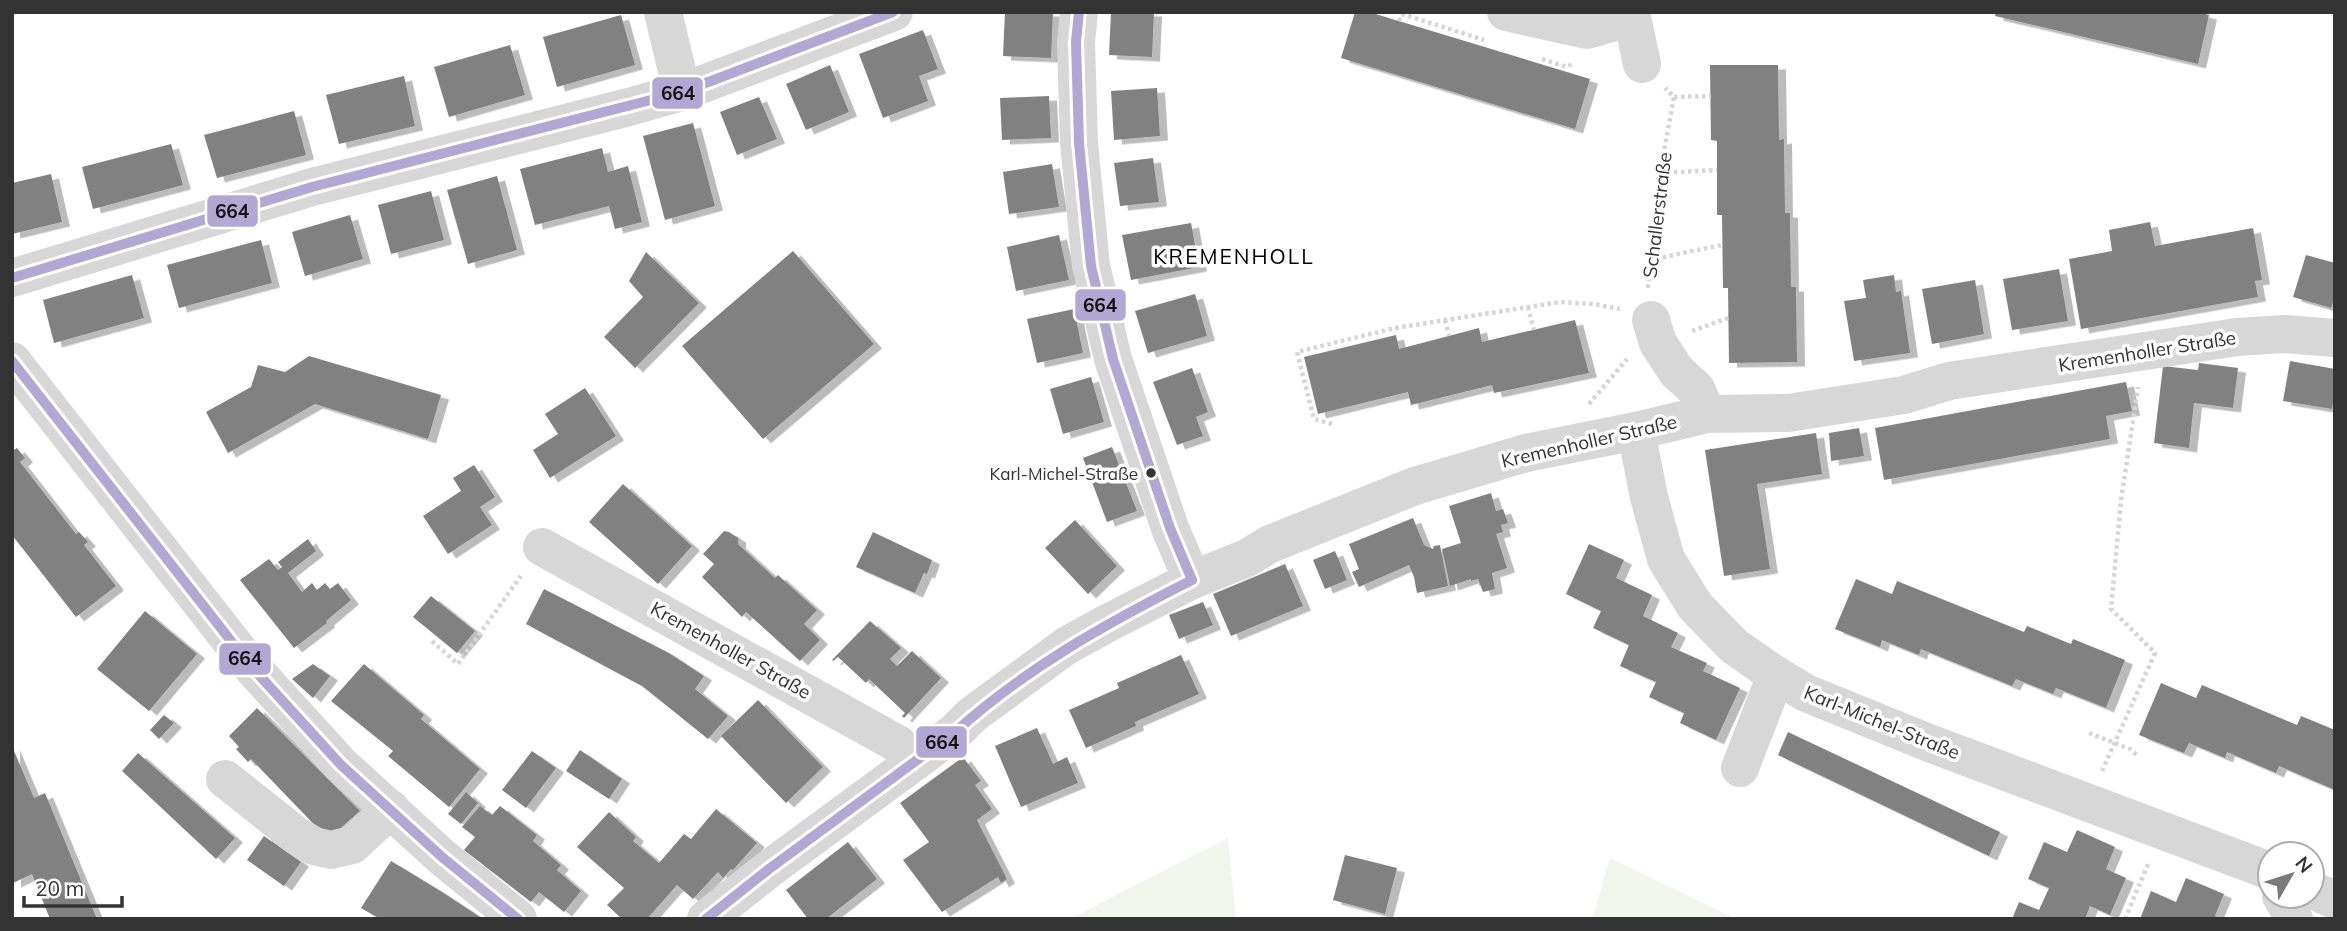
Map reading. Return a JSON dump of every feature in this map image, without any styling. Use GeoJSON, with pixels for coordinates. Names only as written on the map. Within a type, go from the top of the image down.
{"type":"FeatureCollection","features":[{"type":"Feature","properties":{"kind":"street"},"geometry":{"type":"LineString","coordinates":[[663,12],[682,92]]}},
{"type":"Feature","properties":{"kind":"street"},"geometry":{"type":"LineString","coordinates":[[12,278],[313,187],[682,92],[894,12]]}},
{"type":"Feature","properties":{"kind":"street"},"geometry":{"type":"LineString","coordinates":[[1079,12],[1076,42],[1079,143],[1091,266],[1113,359],[1170,528],[1192,580]]}},
{"type":"Feature","properties":{"kind":"street"},"geometry":{"type":"LineString","coordinates":[[1506,12],[1587,30],[1632,14],[1642,64]]}},
{"type":"Feature","properties":{"kind":"street"},"geometry":{"type":"LineString","coordinates":[[1651,317],[1658,343],[1677,372],[1696,389],[1707,414]]}},
{"type":"Feature","properties":{"kind":"street","name":"Kremenholler Straße"},"geometry":{"type":"LineString","coordinates":[[706,919],[1066,646],[1192,580],[1247,558],[1270,544],[1415,486],[1526,453],[1707,414],[1788,413],[1904,395],[1949,381],[2237,337],[2286,334],[2335,338]]}},
{"type":"Feature","properties":{"kind":"street"},"geometry":{"type":"LineString","coordinates":[[12,361],[249,664],[341,765],[442,857],[518,919]]}},
{"type":"Feature","properties":{"kind":"street","name":"Karl-Michel-Straße"},"geometry":{"type":"LineString","coordinates":[[1636,431],[1649,497],[1666,559],[1695,606],[1734,646],[1806,693],[2162,832],[2256,872]]}},
{"type":"Feature","properties":{"kind":"street","name":"Kremenholler Straße"},"geometry":{"type":"LineString","coordinates":[[542,547],[898,744],[914,762]]}},
{"type":"Feature","properties":{"kind":"street"},"geometry":{"type":"LineString","coordinates":[[1740,768],[1776,675]]}},
{"type":"Feature","properties":{"kind":"street"},"geometry":{"type":"LineString","coordinates":[[225,779],[297,836],[314,846],[331,850],[352,845],[391,809]]}},
{"type":"Feature","properties":{"kind":"path"},"geometry":{"type":"LineString","coordinates":[[1476,38],[1476,45]]}},
{"type":"Feature","properties":{"kind":"path"},"geometry":{"type":"LineString","coordinates":[[1642,64],[1674,97],[1711,96]]}},
{"type":"Feature","properties":{"kind":"path","name":"Schallerstraße"},"geometry":{"type":"LineString","coordinates":[[1651,317],[1649,260],[1660,173],[1674,97]]}},
{"type":"Feature","properties":{"kind":"path"},"geometry":{"type":"LineString","coordinates":[[1660,173],[1717,170]]}},
{"type":"Feature","properties":{"kind":"path"},"geometry":{"type":"LineString","coordinates":[[1649,260],[1723,245]]}},
{"type":"Feature","properties":{"kind":"path"},"geometry":{"type":"LineString","coordinates":[[1332,424],[1314,419],[1297,352],[1445,320],[1560,302],[1593,304],[1651,317]]}},
{"type":"Feature","properties":{"kind":"path"},"geometry":{"type":"LineString","coordinates":[[1528,307],[1534,330]]}},
{"type":"Feature","properties":{"kind":"path"},"geometry":{"type":"LineString","coordinates":[[1445,320],[1449,336]]}},
{"type":"Feature","properties":{"kind":"path"},"geometry":{"type":"LineString","coordinates":[[2101,773],[2154,653],[2111,609],[2121,501],[2143,352]]}},
{"type":"Feature","properties":{"kind":"path"},"geometry":{"type":"LineString","coordinates":[[432,641],[458,664],[542,547]]}},
{"type":"Feature","properties":{"kind":"path"},"geometry":{"type":"LineString","coordinates":[[2089,733],[2138,756]]}},
{"type":"Feature","properties":{"kind":"path"},"geometry":{"type":"LineString","coordinates":[[2125,919],[2162,832]]}},
{"type":"Feature","properties":{"kind":"shaded area"},"geometry":{"type":"Polygon","coordinates":[[[1228,838],[1236,919],[1069,919],[1228,838]]]}},
{"type":"Feature","properties":{"kind":"shaded area"},"geometry":{"type":"Polygon","coordinates":[[[1610,858],[1736,919],[1592,919],[1610,858]]]}},
{"type":"Feature","properties":{"kind":"building"},"geometry":{"type":"Polygon","coordinates":[[[1005,12],[1053,12],[1051,58],[1003,56],[1005,12]]]}},
{"type":"Feature","properties":{"kind":"building"},"geometry":{"type":"Polygon","coordinates":[[[1111,12],[1154,12],[1152,57],[1109,55],[1111,12]]]}},
{"type":"Feature","properties":{"kind":"building"},"geometry":{"type":"Polygon","coordinates":[[[1355,12],[1369,12],[1590,79],[1575,129],[1341,58],[1355,12]]]}},
{"type":"Feature","properties":{"kind":"building"},"geometry":{"type":"Polygon","coordinates":[[[1996,12],[2197,12],[2209,15],[2198,64],[1995,16],[1996,12]]]}},
{"type":"Feature","properties":{"kind":"building"},"geometry":{"type":"Polygon","coordinates":[[[621,15],[635,65],[557,87],[543,37],[621,15]]]}},
{"type":"Feature","properties":{"kind":"building"},"geometry":{"type":"Polygon","coordinates":[[[923,30],[938,69],[919,76],[928,101],[883,118],[859,54],[923,30]]]}},
{"type":"Feature","properties":{"kind":"building"},"geometry":{"type":"Polygon","coordinates":[[[510,45],[525,95],[449,117],[434,67],[510,45]]]}},
{"type":"Feature","properties":{"kind":"building"},"geometry":{"type":"Polygon","coordinates":[[[830,65],[849,112],[806,130],[786,84],[830,65]]]}},
{"type":"Feature","properties":{"kind":"building"},"geometry":{"type":"Polygon","coordinates":[[[1710,65],[1778,65],[1779,140],[1784,139],[1785,213],[1790,213],[1791,287],[1796,287],[1797,362],[1729,363],[1728,288],[1723,288],[1722,215],[1717,215],[1717,141],[1711,140],[1710,65]]]}},
{"type":"Feature","properties":{"kind":"building"},"geometry":{"type":"Polygon","coordinates":[[[404,76],[415,126],[339,144],[326,95],[404,76]]]}},
{"type":"Feature","properties":{"kind":"building"},"geometry":{"type":"Polygon","coordinates":[[[1157,88],[1160,136],[1114,140],[1111,91],[1157,88]]]}},
{"type":"Feature","properties":{"kind":"building"},"geometry":{"type":"Polygon","coordinates":[[[1049,96],[1051,138],[1002,140],[1000,98],[1049,96]]]}},
{"type":"Feature","properties":{"kind":"building"},"geometry":{"type":"Polygon","coordinates":[[[759,97],[777,139],[737,155],[720,112],[759,97]]]}},
{"type":"Feature","properties":{"kind":"building"},"geometry":{"type":"Polygon","coordinates":[[[294,111],[306,155],[217,178],[204,135],[294,111]]]}},
{"type":"Feature","properties":{"kind":"building"},"geometry":{"type":"Polygon","coordinates":[[[693,123],[715,206],[665,220],[643,136],[693,123]]]}},
{"type":"Feature","properties":{"kind":"building"},"geometry":{"type":"Polygon","coordinates":[[[171,144],[183,185],[93,209],[82,167],[171,144]]]}},
{"type":"Feature","properties":{"kind":"building"},"geometry":{"type":"Polygon","coordinates":[[[602,148],[608,172],[628,166],[642,222],[615,229],[609,206],[535,225],[520,169],[602,148]]]}},
{"type":"Feature","properties":{"kind":"building"},"geometry":{"type":"Polygon","coordinates":[[[1153,158],[1159,202],[1120,206],[1114,163],[1153,158]]]}},
{"type":"Feature","properties":{"kind":"building"},"geometry":{"type":"Polygon","coordinates":[[[1052,164],[1059,207],[1009,214],[1003,172],[1052,164]]]}},
{"type":"Feature","properties":{"kind":"building"},"geometry":{"type":"Polygon","coordinates":[[[51,174],[62,222],[12,234],[12,183],[51,174]]]}},
{"type":"Feature","properties":{"kind":"building"},"geometry":{"type":"Polygon","coordinates":[[[497,176],[517,250],[468,264],[447,190],[497,176]]]}},
{"type":"Feature","properties":{"kind":"building"},"geometry":{"type":"Polygon","coordinates":[[[431,191],[444,240],[391,254],[378,205],[431,191]]]}},
{"type":"Feature","properties":{"kind":"building"},"geometry":{"type":"Polygon","coordinates":[[[350,215],[363,259],[305,276],[292,232],[350,215]]]}},
{"type":"Feature","properties":{"kind":"building"},"geometry":{"type":"Polygon","coordinates":[[[2150,222],[2155,246],[2253,228],[2262,280],[2255,281],[2258,297],[2081,329],[2069,259],[2112,251],[2109,230],[2150,222]]]}},
{"type":"Feature","properties":{"kind":"building"},"geometry":{"type":"Polygon","coordinates":[[[1191,223],[1199,267],[1131,280],[1122,235],[1191,223]]]}},
{"type":"Feature","properties":{"kind":"building"},"geometry":{"type":"Polygon","coordinates":[[[1059,235],[1069,280],[1016,291],[1007,247],[1059,235]]]}},
{"type":"Feature","properties":{"kind":"building"},"geometry":{"type":"Polygon","coordinates":[[[261,240],[272,283],[179,308],[167,265],[261,240]]]}},
{"type":"Feature","properties":{"kind":"building"},"geometry":{"type":"Polygon","coordinates":[[[793,251],[874,344],[763,439],[682,346],[793,251]]]}},
{"type":"Feature","properties":{"kind":"building"},"geometry":{"type":"Polygon","coordinates":[[[646,252],[699,303],[635,368],[604,337],[643,297],[629,281],[646,252]]]}},
{"type":"Feature","properties":{"kind":"building"},"geometry":{"type":"Polygon","coordinates":[[[2306,255],[2335,263],[2335,297],[2331,308],[2293,297],[2306,255]]]}},
{"type":"Feature","properties":{"kind":"building"},"geometry":{"type":"Polygon","coordinates":[[[2059,269],[2068,321],[2012,330],[2003,279],[2059,269]]]}},
{"type":"Feature","properties":{"kind":"building"},"geometry":{"type":"Polygon","coordinates":[[[132,275],[144,318],[54,343],[43,300],[132,275]]]}},
{"type":"Feature","properties":{"kind":"building"},"geometry":{"type":"Polygon","coordinates":[[[1894,275],[1896,292],[1901,291],[1910,353],[1854,361],[1844,301],[1866,298],[1863,280],[1894,275]]]}},
{"type":"Feature","properties":{"kind":"building"},"geometry":{"type":"Polygon","coordinates":[[[1975,280],[1984,334],[1932,344],[1922,289],[1975,280]]]}},
{"type":"Feature","properties":{"kind":"building"},"geometry":{"type":"Polygon","coordinates":[[[1195,294],[1207,336],[1148,353],[1135,311],[1195,294]]]}},
{"type":"Feature","properties":{"kind":"building"},"geometry":{"type":"Polygon","coordinates":[[[1074,309],[1083,353],[1037,363],[1027,319],[1074,309]]]}},
{"type":"Feature","properties":{"kind":"building"},"geometry":{"type":"Polygon","coordinates":[[[1575,320],[1589,373],[1494,393],[1492,385],[1411,405],[1408,392],[1318,414],[1304,357],[1396,335],[1399,349],[1479,328],[1482,342],[1575,320]]]}},
{"type":"Feature","properties":{"kind":"building"},"geometry":{"type":"Polygon","coordinates":[[[309,356],[441,395],[428,439],[315,404],[228,453],[206,412],[251,387],[258,365],[285,372],[309,356]]]}},
{"type":"Feature","properties":{"kind":"building"},"geometry":{"type":"Polygon","coordinates":[[[2290,361],[2335,369],[2332,409],[2283,401],[2290,361]]]}},
{"type":"Feature","properties":{"kind":"building"},"geometry":{"type":"Polygon","coordinates":[[[2199,363],[2238,368],[2233,408],[2194,403],[2189,448],[2154,443],[2163,366],[2198,370],[2199,363]]]}},
{"type":"Feature","properties":{"kind":"building"},"geometry":{"type":"Polygon","coordinates":[[[1192,368],[1208,412],[1196,417],[1203,436],[1177,445],[1153,382],[1192,368]]]}},
{"type":"Feature","properties":{"kind":"building"},"geometry":{"type":"Polygon","coordinates":[[[1091,377],[1104,422],[1063,434],[1050,389],[1091,377]]]}},
{"type":"Feature","properties":{"kind":"building"},"geometry":{"type":"Polygon","coordinates":[[[2126,382],[2132,411],[2106,416],[2110,439],[1884,480],[1875,428],[2126,382]]]}},
{"type":"Feature","properties":{"kind":"building"},"geometry":{"type":"Polygon","coordinates":[[[585,388],[616,436],[550,478],[533,450],[558,434],[545,414],[585,388]]]}},
{"type":"Feature","properties":{"kind":"building"},"geometry":{"type":"Polygon","coordinates":[[[1859,428],[1864,456],[1831,461],[1829,433],[1859,428]]]}},
{"type":"Feature","properties":{"kind":"building"},"geometry":{"type":"Polygon","coordinates":[[[1816,433],[1822,474],[1757,484],[1770,569],[1724,576],[1705,450],[1816,433]]]}},
{"type":"Feature","properties":{"kind":"building"},"geometry":{"type":"Polygon","coordinates":[[[1112,447],[1137,511],[1107,522],[1083,458],[1112,447]]]}},
{"type":"Feature","properties":{"kind":"building"},"geometry":{"type":"Polygon","coordinates":[[[17,448],[25,458],[20,462],[76,534],[79,532],[88,542],[84,545],[116,586],[76,617],[12,535],[12,451],[17,448]]]}},
{"type":"Feature","properties":{"kind":"building"},"geometry":{"type":"Polygon","coordinates":[[[474,465],[495,497],[480,507],[492,525],[448,554],[423,516],[461,491],[453,478],[474,465]]]}},
{"type":"Feature","properties":{"kind":"building"},"geometry":{"type":"Polygon","coordinates":[[[623,484],[692,546],[658,584],[589,522],[623,484]]]}},
{"type":"Feature","properties":{"kind":"building"},"geometry":{"type":"Polygon","coordinates":[[[1491,493],[1496,511],[1503,509],[1508,523],[1501,525],[1503,532],[1496,534],[1507,568],[1492,573],[1495,589],[1483,592],[1478,579],[1450,586],[1442,549],[1461,543],[1449,506],[1491,493]]]}},
{"type":"Feature","properties":{"kind":"building"},"geometry":{"type":"Polygon","coordinates":[[[1413,518],[1424,545],[1433,549],[1434,546],[1440,545],[1448,586],[1417,593],[1409,565],[1359,587],[1352,572],[1359,569],[1349,544],[1413,518]]]}},
{"type":"Feature","properties":{"kind":"building"},"geometry":{"type":"Polygon","coordinates":[[[1075,520],[1117,566],[1088,594],[1045,548],[1075,520]]]}},
{"type":"Feature","properties":{"kind":"building"},"geometry":{"type":"Polygon","coordinates":[[[724,531],[738,538],[738,544],[775,578],[778,575],[817,610],[804,624],[820,640],[800,661],[746,612],[742,617],[702,577],[714,564],[703,554],[724,531]]]}},
{"type":"Feature","properties":{"kind":"building"},"geometry":{"type":"Polygon","coordinates":[[[873,532],[932,560],[915,593],[856,567],[873,532]]]}},
{"type":"Feature","properties":{"kind":"building"},"geometry":{"type":"Polygon","coordinates":[[[308,539],[316,551],[288,573],[302,592],[312,583],[317,590],[325,583],[330,589],[338,583],[351,600],[326,621],[327,623],[294,648],[240,580],[269,559],[278,570],[282,567],[278,562],[308,539]]]}},
{"type":"Feature","properties":{"kind":"building"},"geometry":{"type":"Polygon","coordinates":[[[1589,544],[1624,560],[1616,578],[1652,595],[1643,616],[1678,633],[1671,647],[1707,663],[1703,671],[1740,688],[1716,740],[1680,723],[1684,713],[1649,697],[1656,682],[1620,666],[1629,645],[1593,628],[1601,611],[1566,594],[1589,544]]]}},
{"type":"Feature","properties":{"kind":"building"},"geometry":{"type":"Polygon","coordinates":[[[1335,551],[1347,580],[1325,589],[1313,560],[1335,551]]]}},
{"type":"Feature","properties":{"kind":"building"},"geometry":{"type":"Polygon","coordinates":[[[1285,564],[1303,606],[1231,636],[1213,594],[1285,564]]]}},
{"type":"Feature","properties":{"kind":"building"},"geometry":{"type":"Polygon","coordinates":[[[1856,579],[1892,594],[1897,581],[2024,632],[2027,626],[2071,644],[2073,639],[2125,660],[2106,708],[2056,688],[2053,694],[2016,679],[2012,686],[1921,649],[1919,655],[1882,640],[1880,647],[1835,629],[1856,579]]]}},
{"type":"Feature","properties":{"kind":"building"},"geometry":{"type":"Polygon","coordinates":[[[544,589],[669,653],[704,676],[695,689],[728,716],[708,739],[642,686],[526,624],[544,589]]]}},
{"type":"Feature","properties":{"kind":"building"},"geometry":{"type":"Polygon","coordinates":[[[431,596],[475,631],[457,653],[413,617],[431,596]]]}},
{"type":"Feature","properties":{"kind":"building"},"geometry":{"type":"Polygon","coordinates":[[[1203,602],[1213,625],[1179,639],[1169,615],[1203,602]]]}},
{"type":"Feature","properties":{"kind":"building"},"geometry":{"type":"Polygon","coordinates":[[[145,611],[197,654],[149,711],[97,669],[145,611]]]}},
{"type":"Feature","properties":{"kind":"building"},"geometry":{"type":"Polygon","coordinates":[[[870,621],[901,648],[890,659],[897,666],[912,651],[941,678],[904,718],[902,716],[905,713],[869,679],[866,683],[838,657],[832,660],[870,621]]]}},
{"type":"Feature","properties":{"kind":"building"},"geometry":{"type":"Polygon","coordinates":[[[1181,655],[1199,694],[1135,722],[1136,726],[1086,748],[1069,710],[1119,688],[1117,683],[1181,655]]]}},
{"type":"Feature","properties":{"kind":"building"},"geometry":{"type":"Polygon","coordinates":[[[313,664],[330,676],[313,698],[292,679],[313,664]]]}},
{"type":"Feature","properties":{"kind":"building"},"geometry":{"type":"Polygon","coordinates":[[[364,664],[424,715],[421,719],[480,769],[449,807],[388,756],[393,751],[331,701],[364,664]]]}},
{"type":"Feature","properties":{"kind":"building"},"geometry":{"type":"Polygon","coordinates":[[[2161,683],[2196,698],[2202,685],[2297,725],[2301,716],[2335,730],[2335,790],[2279,766],[2276,773],[2227,752],[2225,758],[2189,743],[2184,753],[2139,735],[2161,683]]]}},
{"type":"Feature","properties":{"kind":"building"},"geometry":{"type":"Polygon","coordinates":[[[758,700],[823,767],[786,803],[721,736],[758,700]]]}},
{"type":"Feature","properties":{"kind":"building"},"geometry":{"type":"Polygon","coordinates":[[[257,708],[360,811],[328,839],[251,759],[248,762],[236,749],[239,747],[229,736],[257,708]]]}},
{"type":"Feature","properties":{"kind":"building"},"geometry":{"type":"Polygon","coordinates":[[[164,715],[174,723],[159,739],[150,730],[164,715]]]}},
{"type":"Feature","properties":{"kind":"building"},"geometry":{"type":"Polygon","coordinates":[[[1037,728],[1053,764],[1067,757],[1078,783],[1021,807],[995,746],[1037,728]]]}},
{"type":"Feature","properties":{"kind":"building"},"geometry":{"type":"Polygon","coordinates":[[[1788,732],[2000,832],[1989,856],[1778,755],[1788,732]]]}},
{"type":"Feature","properties":{"kind":"building"},"geometry":{"type":"Polygon","coordinates":[[[12,746],[34,798],[45,793],[97,919],[50,919],[32,874],[13,883],[12,746]]]}},
{"type":"Feature","properties":{"kind":"building"},"geometry":{"type":"Polygon","coordinates":[[[580,750],[622,779],[609,799],[566,771],[580,750]]]}},
{"type":"Feature","properties":{"kind":"building"},"geometry":{"type":"Polygon","coordinates":[[[532,751],[556,768],[526,808],[502,790],[532,751]]]}},
{"type":"Feature","properties":{"kind":"building"},"geometry":{"type":"Polygon","coordinates":[[[138,753],[235,838],[216,859],[122,771],[138,753]]]}},
{"type":"Feature","properties":{"kind":"building"},"geometry":{"type":"Polygon","coordinates":[[[963,757],[981,781],[975,785],[992,809],[977,820],[1007,879],[1001,883],[998,877],[942,912],[903,860],[929,842],[900,803],[963,757]]]}},
{"type":"Feature","properties":{"kind":"building"},"geometry":{"type":"Polygon","coordinates":[[[466,792],[478,803],[461,824],[448,814],[466,792]]]}},
{"type":"Feature","properties":{"kind":"building"},"geometry":{"type":"Polygon","coordinates":[[[480,806],[492,815],[500,806],[537,835],[533,841],[561,865],[557,870],[581,891],[564,912],[539,892],[531,902],[464,850],[475,837],[462,827],[480,806]]]}},
{"type":"Feature","properties":{"kind":"building"},"geometry":{"type":"Polygon","coordinates":[[[716,809],[757,843],[733,870],[723,878],[718,872],[693,899],[677,885],[647,919],[622,919],[607,905],[624,888],[577,847],[609,812],[636,837],[633,841],[659,863],[684,834],[691,839],[716,809]]]}},
{"type":"Feature","properties":{"kind":"building"},"geometry":{"type":"Polygon","coordinates":[[[2077,830],[2115,847],[2106,869],[2126,878],[2110,915],[2090,906],[2085,919],[2012,919],[2019,902],[2039,910],[2049,888],[2028,879],[2044,842],[2067,852],[2077,830]]]}},
{"type":"Feature","properties":{"kind":"building"},"geometry":{"type":"Polygon","coordinates":[[[264,836],[301,862],[284,886],[247,860],[264,836]]]}},
{"type":"Feature","properties":{"kind":"building"},"geometry":{"type":"Polygon","coordinates":[[[848,842],[877,879],[826,919],[808,919],[786,890],[848,842]]]}},
{"type":"Feature","properties":{"kind":"building"},"geometry":{"type":"Polygon","coordinates":[[[1345,855],[1397,868],[1385,914],[1333,900],[1345,855]]]}},
{"type":"Feature","properties":{"kind":"building"},"geometry":{"type":"Polygon","coordinates":[[[391,861],[483,919],[380,919],[361,908],[391,861]]]}},
{"type":"Feature","properties":{"kind":"building"},"geometry":{"type":"Polygon","coordinates":[[[2186,878],[2224,894],[2215,916],[2222,919],[2140,919],[2151,891],[2176,902],[2186,878]]]}},
{"type":"Feature","properties":{"kind":"transit line","name":"664"},"geometry":{"type":"LineString","coordinates":[[12,278],[312,187],[682,92],[893,12]]}},
{"type":"Feature","properties":{"kind":"transit line","name":"664"},"geometry":{"type":"LineString","coordinates":[[706,919],[769,869],[955,732],[1010,687],[1098,630],[1192,580],[1170,528],[1113,359],[1091,266],[1079,143],[1076,42],[1079,12]]}},
{"type":"Feature","properties":{"kind":"transit line","name":"664"},"geometry":{"type":"LineString","coordinates":[[12,361],[249,664],[341,765],[442,857],[518,919]]}},
{"type":"Feature","properties":{"kind":"place","name":"Karl-Michel-Straße"},"geometry":{"type":"Point","coordinates":[1151,473]}},
{"type":"Feature","properties":{"kind":"district","name":"KREMENHOLL"},"geometry":{"type":"Point","coordinates":[1234,257]}}]}
